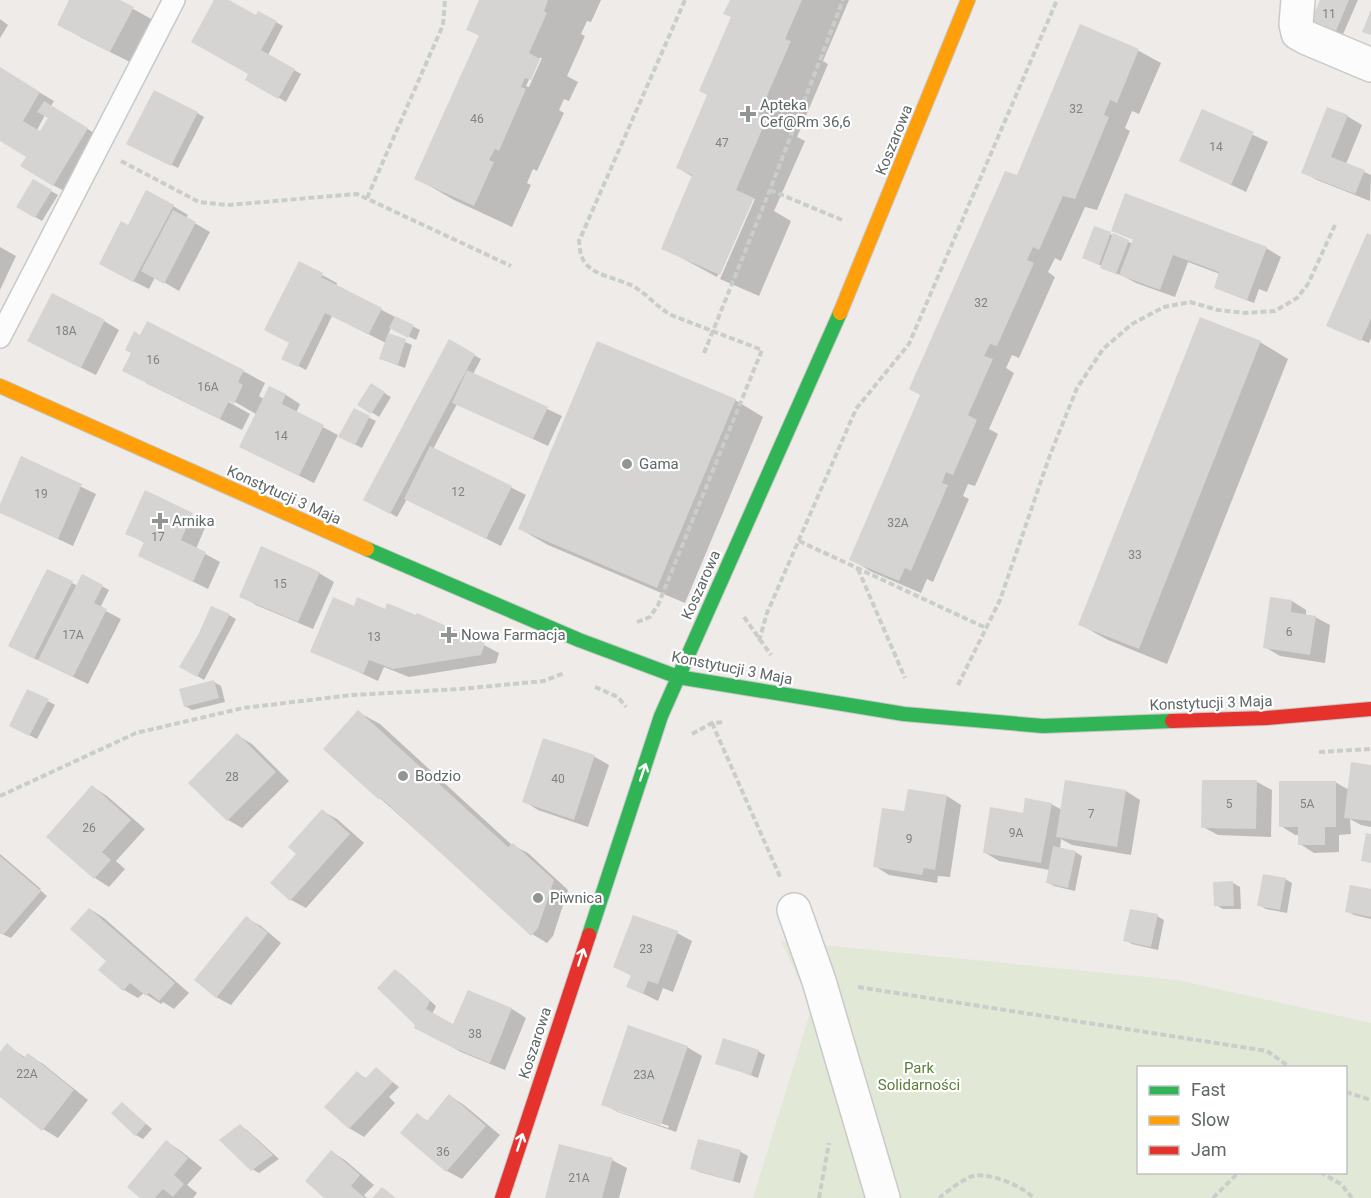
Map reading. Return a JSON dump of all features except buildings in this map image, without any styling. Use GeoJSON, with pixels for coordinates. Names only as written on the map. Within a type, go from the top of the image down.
{"type":"FeatureCollection","features":[{"type":"Feature","properties":{"kind":"street","name":"Koszarowa"},"geometry":{"type":"LineString","coordinates":[[502,1198],[661,716],[846,300],[968,0]]}},
{"type":"Feature","properties":{"kind":"street"},"geometry":{"type":"LineString","coordinates":[[1298,0],[1296,24],[1298,33],[1371,65]]}},
{"type":"Feature","properties":{"kind":"street","name":"Konstytucji 3 Maja"},"geometry":{"type":"LineString","coordinates":[[0,386],[283,513],[568,636],[678,677],[904,714],[1043,726],[1267,718],[1371,710]]}},
{"type":"Feature","properties":{"kind":"street"},"geometry":{"type":"LineString","coordinates":[[794,910],[819,981],[883,1198]]}},
{"type":"Feature","properties":{"kind":"lane"},"geometry":{"type":"LineString","coordinates":[[0,337],[174,0]]}},
{"type":"Feature","properties":{"kind":"path"},"geometry":{"type":"LineString","coordinates":[[367,198],[443,25],[445,0]]}},
{"type":"Feature","properties":{"kind":"path"},"geometry":{"type":"LineString","coordinates":[[668,581],[762,351],[661,310],[631,285],[585,263],[580,254],[579,241],[685,0]]}},
{"type":"Feature","properties":{"kind":"path"},"geometry":{"type":"LineString","coordinates":[[704,353],[843,0]]}},
{"type":"Feature","properties":{"kind":"path"},"geometry":{"type":"LineString","coordinates":[[759,641],[767,613],[856,409],[909,344],[1057,0]]}},
{"type":"Feature","properties":{"kind":"path"},"geometry":{"type":"LineString","coordinates":[[116,159],[199,202],[227,205],[357,194],[511,266]]}},
{"type":"Feature","properties":{"kind":"path"},"geometry":{"type":"LineString","coordinates":[[770,190],[873,233]]}},
{"type":"Feature","properties":{"kind":"path"},"geometry":{"type":"LineString","coordinates":[[967,688],[957,687],[1000,600],[1050,455],[1077,388],[1102,349],[1131,324],[1164,307],[1190,302],[1218,310],[1246,313],[1275,311],[1297,298],[1308,284],[1335,225]]}},
{"type":"Feature","properties":{"kind":"path"},"geometry":{"type":"LineString","coordinates":[[799,541],[986,628]]}},
{"type":"Feature","properties":{"kind":"path"},"geometry":{"type":"LineString","coordinates":[[857,568],[906,681],[895,680]]}},
{"type":"Feature","properties":{"kind":"path"},"geometry":{"type":"LineString","coordinates":[[742,614],[759,641],[776,660]]}},
{"type":"Feature","properties":{"kind":"path"},"geometry":{"type":"LineString","coordinates":[[0,796],[136,733],[243,708],[352,695],[460,689],[544,681],[565,672],[554,667]]}},
{"type":"Feature","properties":{"kind":"path"},"geometry":{"type":"LineString","coordinates":[[586,682],[618,697],[627,707],[628,716]]}},
{"type":"Feature","properties":{"kind":"path"},"geometry":{"type":"LineString","coordinates":[[688,737],[712,723],[732,722]]}},
{"type":"Feature","properties":{"kind":"path"},"geometry":{"type":"LineString","coordinates":[[712,723],[794,910]]}},
{"type":"Feature","properties":{"kind":"path"},"geometry":{"type":"LineString","coordinates":[[1313,752],[1371,749]]}},
{"type":"Feature","properties":{"kind":"path"},"geometry":{"type":"LineString","coordinates":[[819,981],[1267,1051],[1288,1066]]}},
{"type":"Feature","properties":{"kind":"path"},"geometry":{"type":"LineString","coordinates":[[1347,1092],[1371,1100]]}},
{"type":"Feature","properties":{"kind":"path"},"geometry":{"type":"LineString","coordinates":[[1213,1198],[1238,1174]]}},
{"type":"Feature","properties":{"kind":"path"},"geometry":{"type":"LineString","coordinates":[[1322,1174],[1341,1184],[1352,1198]]}},
{"type":"Feature","properties":{"kind":"path"},"geometry":{"type":"LineString","coordinates":[[939,1198],[972,1176],[999,1178],[1029,1193],[1034,1198]]}},
{"type":"Feature","properties":{"kind":"green space","name":"Park Solidarności"},"geometry":{"type":"Polygon","coordinates":[[[781,941],[1177,980],[1371,1023],[1371,1198],[753,1198],[812,1007],[781,941]]]}},
{"type":"Feature","properties":{"kind":"traffic: fast"},"geometry":{"type":"LineString","coordinates":[[589,935],[661,716],[840,313]]}},
{"type":"Feature","properties":{"kind":"traffic: fast"},"geometry":{"type":"LineString","coordinates":[[367,549],[579,640],[678,677],[904,714],[1043,726],[1172,721]]}},
{"type":"Feature","properties":{"kind":"traffic: slow"},"geometry":{"type":"LineString","coordinates":[[840,313],[968,0]]}},
{"type":"Feature","properties":{"kind":"traffic: slow"},"geometry":{"type":"LineString","coordinates":[[0,386],[367,549]]}},
{"type":"Feature","properties":{"kind":"traffic: jam"},"geometry":{"type":"LineString","coordinates":[[1172,721],[1267,718],[1371,709]]}},
{"type":"Feature","properties":{"kind":"traffic: jam"},"geometry":{"type":"LineString","coordinates":[[502,1198],[589,935]]}},
{"type":"Feature","properties":{"kind":"place","name":"Apteka Cef@Rm 36,6"},"geometry":{"type":"Point","coordinates":[748,114]}},
{"type":"Feature","properties":{"kind":"place","name":"Gama"},"geometry":{"type":"Point","coordinates":[627,464]}},
{"type":"Feature","properties":{"kind":"place","name":"Arnika"},"geometry":{"type":"Point","coordinates":[160,521]}},
{"type":"Feature","properties":{"kind":"place","name":"Nowa Farmacja"},"geometry":{"type":"Point","coordinates":[449,635]}},
{"type":"Feature","properties":{"kind":"place","name":"Bodzio"},"geometry":{"type":"Point","coordinates":[403,776]}},
{"type":"Feature","properties":{"kind":"place","name":"Piwnica"},"geometry":{"type":"Point","coordinates":[538,898]}}]}
